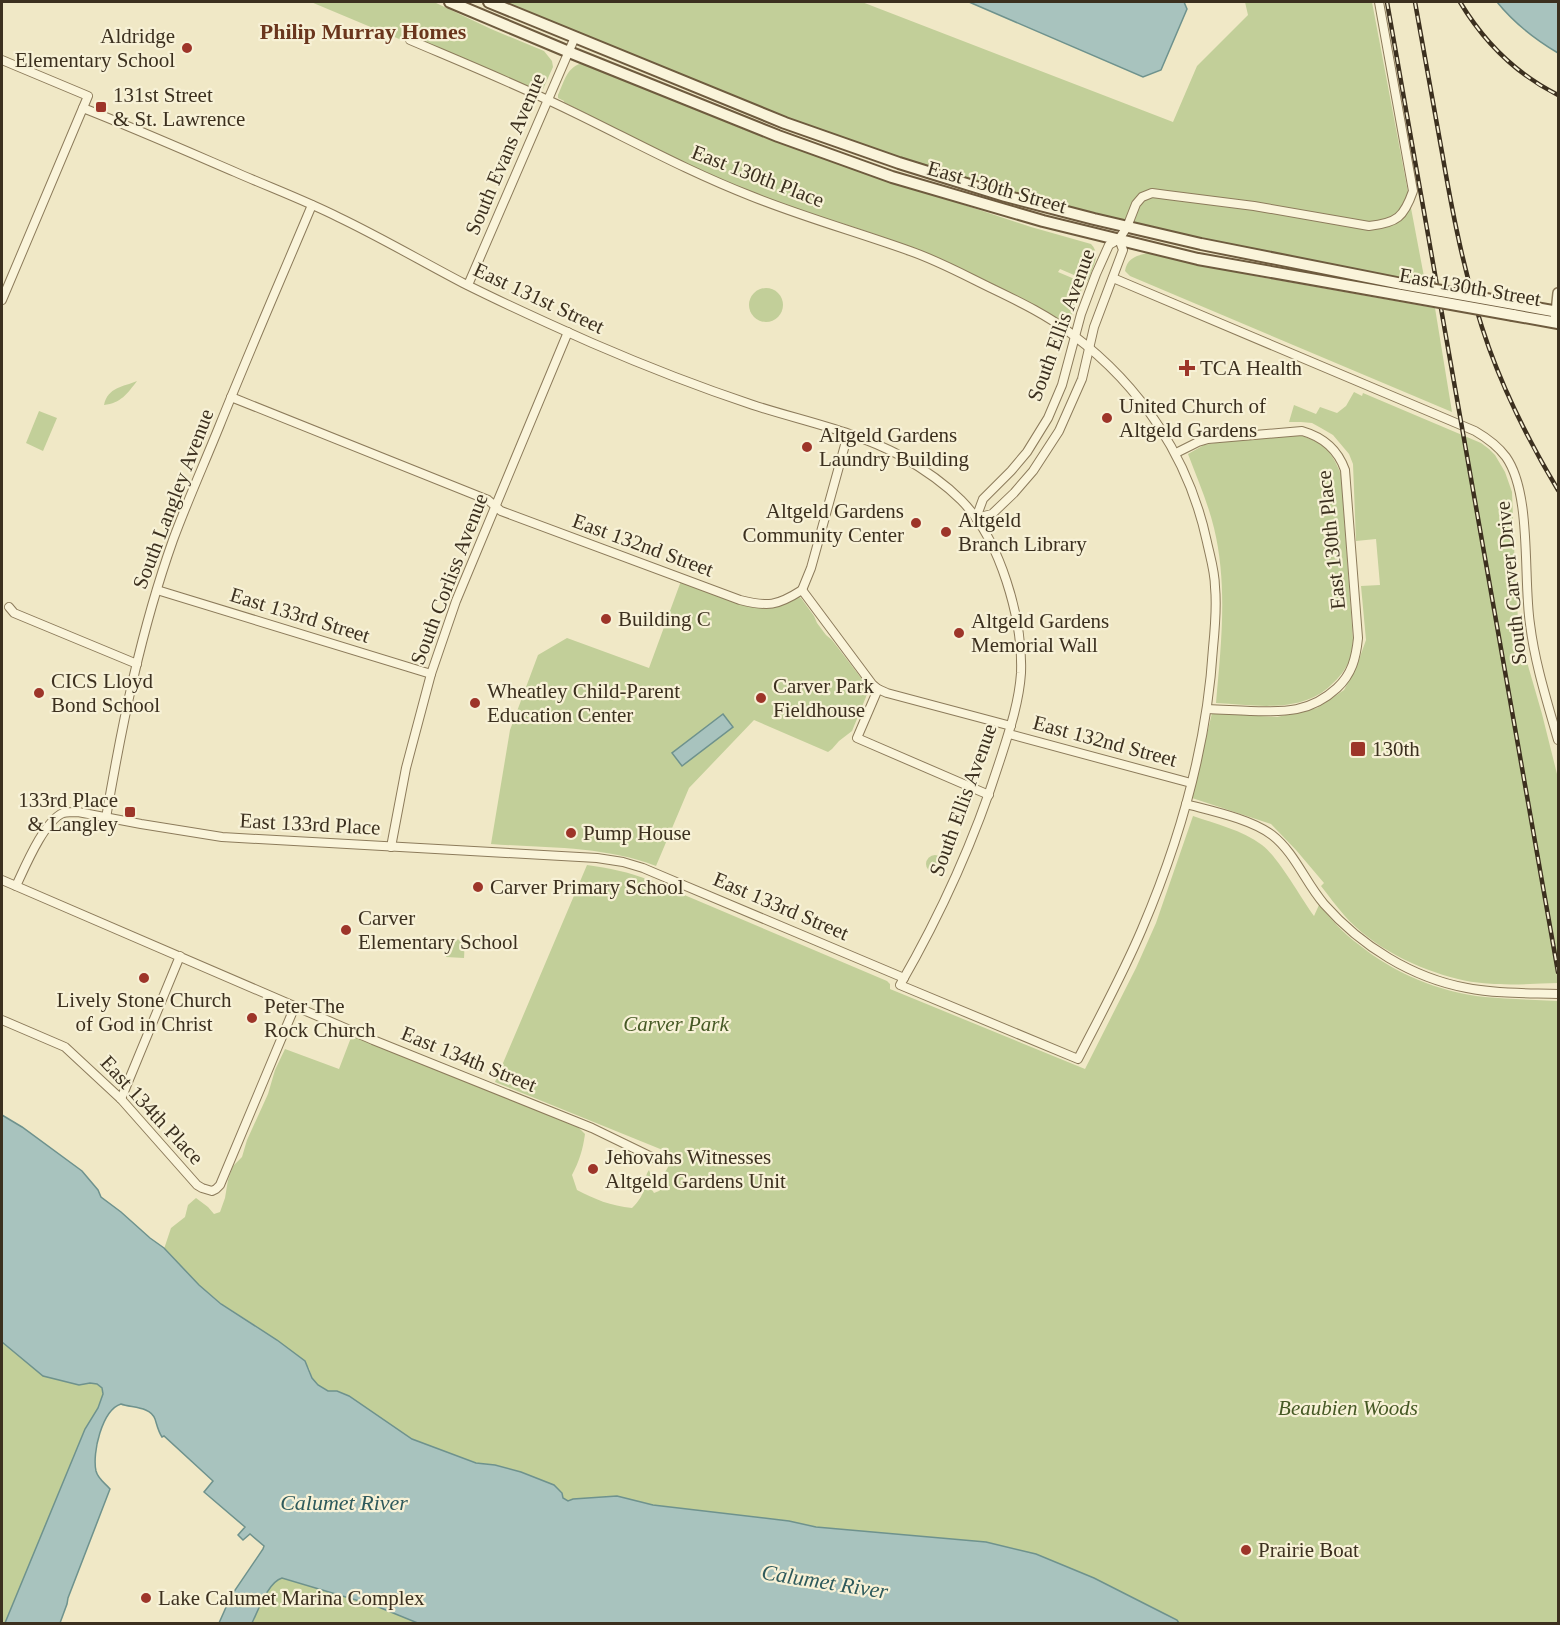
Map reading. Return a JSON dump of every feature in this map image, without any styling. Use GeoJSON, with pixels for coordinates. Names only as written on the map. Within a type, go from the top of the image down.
{"type":"FeatureCollection","features":[{"type":"Feature","properties":{"kind":"main road","name":"East 130th Street"},"geometry":{"type":"LineString","coordinates":[[450,2],[778,136],[892,177],[1032,218],[1198,259],[1402,290],[1557,317]]}},
{"type":"Feature","properties":{"kind":"main road","name":"East 130th Street"},"geometry":{"type":"LineString","coordinates":[[489,2],[785,123],[899,164],[1005,196],[1127,227],[1402,290]]}},
{"type":"Feature","properties":{"kind":"street"},"geometry":{"type":"LineString","coordinates":[[1119,239],[1127,227],[1136,204],[1142,197],[1152,193],[1254,206],[1369,226],[1381,225],[1402,215],[1408,207],[1413,191],[1379,2]]}},
{"type":"Feature","properties":{"kind":"street","name":"South Evans Avenue"},"geometry":{"type":"LineString","coordinates":[[468,285],[575,38]]}},
{"type":"Feature","properties":{"kind":"street","name":"East 130th Place"},"geometry":{"type":"LineString","coordinates":[[410,40],[549,100],[669,161],[716,182],[785,209],[936,261],[1008,296],[1075,336],[1134,392],[1165,434],[1192,488],[1199,509],[1209,548],[1215,586],[1213,658],[1208,709],[1186,804],[1144,924],[1122,974],[1078,1059]]}},
{"type":"Feature","properties":{"kind":"street"},"geometry":{"type":"LineString","coordinates":[[2,60],[88,96],[2,300]]}},
{"type":"Feature","properties":{"kind":"street","name":"East 131st Street"},"geometry":{"type":"LineString","coordinates":[[83,108],[339,217],[468,285],[614,352],[751,404],[881,446],[919,467],[961,500],[976,518]]}},
{"type":"Feature","properties":{"kind":"street","name":"South Langley Avenue"},"geometry":{"type":"LineString","coordinates":[[106,818],[136,664],[173,539],[312,205]]}},
{"type":"Feature","properties":{"kind":"street","name":"South Ellis Avenue"},"geometry":{"type":"LineString","coordinates":[[902,982],[937,918],[989,795],[1018,697],[1021,672],[1017,619],[1002,571],[976,518],[983,499],[1017,465],[1048,418],[1062,385],[1081,314],[1109,245],[1119,239],[1123,250],[1094,327],[1082,379],[1059,431],[1042,458],[1003,505],[992,514],[976,518]]}},
{"type":"Feature","properties":{"kind":"street","name":"South Carver Drive"},"geometry":{"type":"LineString","coordinates":[[1113,278],[1475,431],[1492,442],[1506,458],[1519,486],[1527,600],[1533,644],[1558,740]]}},
{"type":"Feature","properties":{"kind":"street"},"geometry":{"type":"LineString","coordinates":[[1557,317],[1558,293]]}},
{"type":"Feature","properties":{"kind":"street","name":"South Corliss Avenue"},"geometry":{"type":"LineString","coordinates":[[391,847],[406,768],[431,674],[456,601],[567,332]]}},
{"type":"Feature","properties":{"kind":"street","name":"East 132nd Street"},"geometry":{"type":"LineString","coordinates":[[231,397],[488,500],[501,511],[740,600],[762,605],[772,604],[785,600],[802,590]]}},
{"type":"Feature","properties":{"kind":"street","name":"East 130th Place"},"geometry":{"type":"LineString","coordinates":[[1176,453],[1208,439],[1302,431],[1323,440],[1341,458],[1345,470],[1358,638],[1350,673],[1341,684],[1320,701],[1308,707],[1280,712],[1208,709]]}},
{"type":"Feature","properties":{"kind":"street"},"geometry":{"type":"LineString","coordinates":[[848,434],[811,568],[802,590],[878,689],[857,738],[989,795]]}},
{"type":"Feature","properties":{"kind":"street","name":"East 133rd Street"},"geometry":{"type":"LineString","coordinates":[[157,590],[431,674]]}},
{"type":"Feature","properties":{"kind":"street"},"geometry":{"type":"LineString","coordinates":[[9,607],[14,613],[136,664]]}},
{"type":"Feature","properties":{"kind":"street","name":"East 132nd Street"},"geometry":{"type":"LineString","coordinates":[[878,689],[1191,783]]}},
{"type":"Feature","properties":{"kind":"street"},"geometry":{"type":"LineString","coordinates":[[1186,804],[1246,822],[1270,834],[1291,854],[1311,887],[1335,915],[1366,943],[1410,969],[1467,988],[1505,993],[1558,994]]}},
{"type":"Feature","properties":{"kind":"street","name":"East 133rd Place"},"geometry":{"type":"LineString","coordinates":[[16,886],[44,830],[63,813],[78,812],[222,837],[597,858],[643,868]]}},
{"type":"Feature","properties":{"kind":"street","name":"East 133rd Street"},"geometry":{"type":"LineString","coordinates":[[643,868],[1078,1059]]}},
{"type":"Feature","properties":{"kind":"street","name":"East 134th Street"},"geometry":{"type":"LineString","coordinates":[[2,880],[411,1056],[592,1128],[658,1160]]}},
{"type":"Feature","properties":{"kind":"street"},"geometry":{"type":"LineString","coordinates":[[121,1099],[180,956]]}},
{"type":"Feature","properties":{"kind":"street","name":"East 134th Place"},"geometry":{"type":"LineString","coordinates":[[2,1020],[65,1047],[121,1099],[197,1185],[212,1191],[220,1185],[295,1006]]}},
{"type":"Feature","properties":{"kind":"green space"},"geometry":{"type":"Polygon","coordinates":[[[311,2],[434,2],[544,51],[552,61],[553,67],[543,89],[534,89],[407,35],[404,41],[311,2]]]}},
{"type":"Feature","properties":{"kind":"green space"},"geometry":{"type":"Polygon","coordinates":[[[504,2],[862,2],[1173,122],[1197,66],[1248,15],[1245,2],[1372,2],[1425,282],[1166,233],[1040,200],[925,166],[766,110],[504,2]]]}},
{"type":"Feature","properties":{"kind":"green space"},"geometry":{"type":"Polygon","coordinates":[[[583,63],[743,129],[838,163],[1031,227],[1091,244],[1096,257],[1088,281],[1060,269],[1058,272],[1084,283],[1070,320],[1061,321],[984,280],[905,245],[740,188],[664,153],[564,102],[558,98],[558,95],[564,80],[573,67],[583,63]]]}},
{"type":"Feature","properties":{"kind":"green space"},"geometry":{"type":"Polygon","coordinates":[[[1149,253],[1260,277],[1435,308],[1452,412],[1130,276],[1125,271],[1133,258],[1149,253]]]}},
{"type":"Feature","properties":{"kind":"green space"},"geometry":{"type":"Polygon","coordinates":[[[766,288],[778,293],[783,305],[778,317],[766,322],[754,317],[749,305],[754,293],[766,288]]]}},
{"type":"Feature","properties":{"kind":"green space"},"geometry":{"type":"Polygon","coordinates":[[[137,381],[119,400],[104,405],[113,391],[137,381]]]}},
{"type":"Feature","properties":{"kind":"green space"},"geometry":{"type":"Polygon","coordinates":[[[1354,392],[1362,396],[1363,393],[1481,443],[1495,455],[1505,472],[1512,492],[1520,638],[1558,778],[1558,983],[1470,982],[1442,975],[1411,963],[1382,947],[1355,927],[1321,886],[1324,883],[1271,824],[1192,798],[1212,713],[1277,717],[1317,708],[1344,690],[1356,668],[1366,640],[1361,586],[1380,585],[1376,539],[1356,541],[1353,464],[1349,454],[1333,435],[1312,423],[1289,422],[1294,405],[1316,414],[1320,407],[1337,413],[1346,406],[1354,392]]]}},
{"type":"Feature","properties":{"kind":"green space"},"geometry":{"type":"Polygon","coordinates":[[[39,411],[57,418],[43,451],[26,443],[39,411]]]}},
{"type":"Feature","properties":{"kind":"green space"},"geometry":{"type":"Polygon","coordinates":[[[1299,435],[1326,448],[1341,474],[1353,640],[1350,659],[1334,682],[1319,694],[1306,700],[1277,706],[1216,703],[1222,616],[1221,572],[1212,519],[1188,454],[1204,445],[1215,443],[1299,435]]]}},
{"type":"Feature","properties":{"kind":"green space"},"geometry":{"type":"Polygon","coordinates":[[[681,581],[753,607],[765,607],[797,596],[801,598],[826,635],[868,687],[852,731],[828,752],[754,720],[689,788],[656,866],[636,859],[595,851],[491,844],[510,730],[538,655],[567,638],[649,668],[681,581]]]}},
{"type":"Feature","properties":{"kind":"green space"},"geometry":{"type":"Polygon","coordinates":[[[1193,816],[1237,831],[1262,845],[1282,868],[1314,916],[1319,905],[1353,940],[1386,964],[1417,980],[1450,991],[1494,998],[1558,1001],[1558,1623],[1179,1623],[1150,1606],[1036,1554],[986,1542],[816,1527],[789,1521],[653,1505],[617,1496],[568,1501],[554,1485],[521,1472],[476,1463],[412,1439],[349,1396],[337,1391],[328,1391],[318,1385],[312,1378],[309,1368],[258,1327],[222,1304],[199,1285],[164,1249],[171,1228],[185,1217],[188,1205],[196,1198],[214,1214],[220,1212],[233,1166],[242,1157],[285,1049],[339,1069],[352,1035],[577,1126],[585,1134],[572,1175],[577,1190],[583,1193],[610,1204],[632,1208],[642,1195],[649,1170],[652,1178],[651,1188],[654,1193],[664,1187],[664,1174],[675,1155],[495,1082],[587,865],[649,880],[887,981],[890,989],[1085,1069],[1156,923],[1193,816]]]}},
{"type":"Feature","properties":{"kind":"green space"},"geometry":{"type":"Polygon","coordinates":[[[935,855],[941,858],[944,864],[941,870],[935,873],[929,870],[926,864],[929,858],[935,855]]]}},
{"type":"Feature","properties":{"kind":"green space"},"geometry":{"type":"Polygon","coordinates":[[[447,939],[465,940],[464,958],[446,957],[447,939]]]}},
{"type":"Feature","properties":{"kind":"green space"},"geometry":{"type":"Polygon","coordinates":[[[2,1342],[46,1370],[78,1384],[96,1383],[103,1391],[101,1402],[85,1429],[5,1624],[2,1623],[2,1342]]]}},
{"type":"Feature","properties":{"kind":"green space"},"geometry":{"type":"Polygon","coordinates":[[[282,1578],[376,1606],[420,1623],[252,1624],[268,1591],[282,1578]]]}},
{"type":"Feature","properties":{"kind":"water"},"geometry":{"type":"Polygon","coordinates":[[[969,2],[1184,2],[1187,9],[1161,70],[1143,77],[969,2]]]}},
{"type":"Feature","properties":{"kind":"water"},"geometry":{"type":"Polygon","coordinates":[[[1497,2],[1558,2],[1558,53],[1526,31],[1497,2]]]}},
{"type":"Feature","properties":{"kind":"water"},"geometry":{"type":"Polygon","coordinates":[[[723,714],[733,727],[682,766],[672,753],[723,714]]]}},
{"type":"Feature","properties":{"kind":"water","name":"Calumet River"},"geometry":{"type":"Polygon","coordinates":[[[2,1115],[82,1171],[101,1197],[164,1248],[199,1285],[221,1304],[305,1361],[312,1378],[318,1385],[328,1391],[337,1391],[349,1396],[412,1439],[476,1463],[521,1472],[554,1485],[568,1501],[617,1496],[653,1505],[789,1521],[816,1527],[986,1542],[1036,1554],[1094,1578],[1179,1623],[420,1624],[376,1606],[282,1578],[268,1591],[252,1623],[219,1623],[231,1596],[264,1546],[250,1534],[243,1540],[238,1535],[245,1527],[204,1492],[213,1481],[164,1436],[162,1437],[153,1415],[145,1410],[121,1404],[109,1414],[97,1443],[96,1471],[110,1489],[60,1623],[5,1623],[85,1429],[98,1408],[103,1394],[102,1388],[97,1384],[79,1385],[43,1376],[2,1342],[2,1115]]]}},
{"type":"Feature","properties":{"kind":"railway"},"geometry":{"type":"LineString","coordinates":[[1387,2],[1558,972]]}},
{"type":"Feature","properties":{"kind":"railway"},"geometry":{"type":"LineString","coordinates":[[1415,2],[1452,206],[1474,301],[1504,385],[1529,438],[1558,490]]}},
{"type":"Feature","properties":{"kind":"railway"},"geometry":{"type":"LineString","coordinates":[[1460,2],[1469,17],[1502,56],[1528,77],[1558,95]]}},
{"type":"Feature","properties":{"kind":"place","name":"Aldridge Elementary School"},"geometry":{"type":"Point","coordinates":[187,48]}},
{"type":"Feature","properties":{"kind":"place","name":"131st Street & St. Lawrence"},"geometry":{"type":"Point","coordinates":[101,107]}},
{"type":"Feature","properties":{"kind":"place","name":"TCA Health"},"geometry":{"type":"Point","coordinates":[1187,368]}},
{"type":"Feature","properties":{"kind":"place","name":"United Church of Altgeld Gardens"},"geometry":{"type":"Point","coordinates":[1107,418]}},
{"type":"Feature","properties":{"kind":"place","name":"Altgeld Gardens Laundry Building"},"geometry":{"type":"Point","coordinates":[807,447]}},
{"type":"Feature","properties":{"kind":"place","name":"Altgeld Gardens Community Center"},"geometry":{"type":"Point","coordinates":[916,523]}},
{"type":"Feature","properties":{"kind":"place","name":"Altgeld Branch Library"},"geometry":{"type":"Point","coordinates":[946,532]}},
{"type":"Feature","properties":{"kind":"place","name":"Building C"},"geometry":{"type":"Point","coordinates":[606,619]}},
{"type":"Feature","properties":{"kind":"place","name":"Altgeld Gardens Memorial Wall"},"geometry":{"type":"Point","coordinates":[959,633]}},
{"type":"Feature","properties":{"kind":"place","name":"CICS Lloyd Bond School"},"geometry":{"type":"Point","coordinates":[39,693]}},
{"type":"Feature","properties":{"kind":"place","name":"Carver Park Fieldhouse"},"geometry":{"type":"Point","coordinates":[761,698]}},
{"type":"Feature","properties":{"kind":"place","name":"Wheatley Child-Parent Education Center"},"geometry":{"type":"Point","coordinates":[475,703]}},
{"type":"Feature","properties":{"kind":"place","name":"130th"},"geometry":{"type":"Point","coordinates":[1358,749]}},
{"type":"Feature","properties":{"kind":"place","name":"133rd Place & Langley"},"geometry":{"type":"Point","coordinates":[130,812]}},
{"type":"Feature","properties":{"kind":"place","name":"Pump House"},"geometry":{"type":"Point","coordinates":[571,833]}},
{"type":"Feature","properties":{"kind":"place","name":"Carver Primary School"},"geometry":{"type":"Point","coordinates":[478,887]}},
{"type":"Feature","properties":{"kind":"place","name":"Carver Elementary School"},"geometry":{"type":"Point","coordinates":[346,930]}},
{"type":"Feature","properties":{"kind":"place","name":"Lively Stone Church of God in Christ"},"geometry":{"type":"Point","coordinates":[144,978]}},
{"type":"Feature","properties":{"kind":"place","name":"Peter The Rock Church"},"geometry":{"type":"Point","coordinates":[252,1018]}},
{"type":"Feature","properties":{"kind":"place","name":"Jehovahs Witnesses Altgeld Gardens Unit"},"geometry":{"type":"Point","coordinates":[593,1169]}},
{"type":"Feature","properties":{"kind":"place","name":"Prairie Boat"},"geometry":{"type":"Point","coordinates":[1246,1550]}},
{"type":"Feature","properties":{"kind":"place","name":"Lake Calumet Marina Complex"},"geometry":{"type":"Point","coordinates":[146,1598]}},
{"type":"Feature","properties":{"kind":"district","name":"Philip Murray Homes"},"geometry":{"type":"Point","coordinates":[363,31]}},
{"type":"Feature","properties":{"kind":"park label","name":"Carver Park"},"geometry":{"type":"Point","coordinates":[676,1024]}},
{"type":"Feature","properties":{"kind":"park label","name":"Beaubien Woods"},"geometry":{"type":"Point","coordinates":[1348,1408]}}]}
